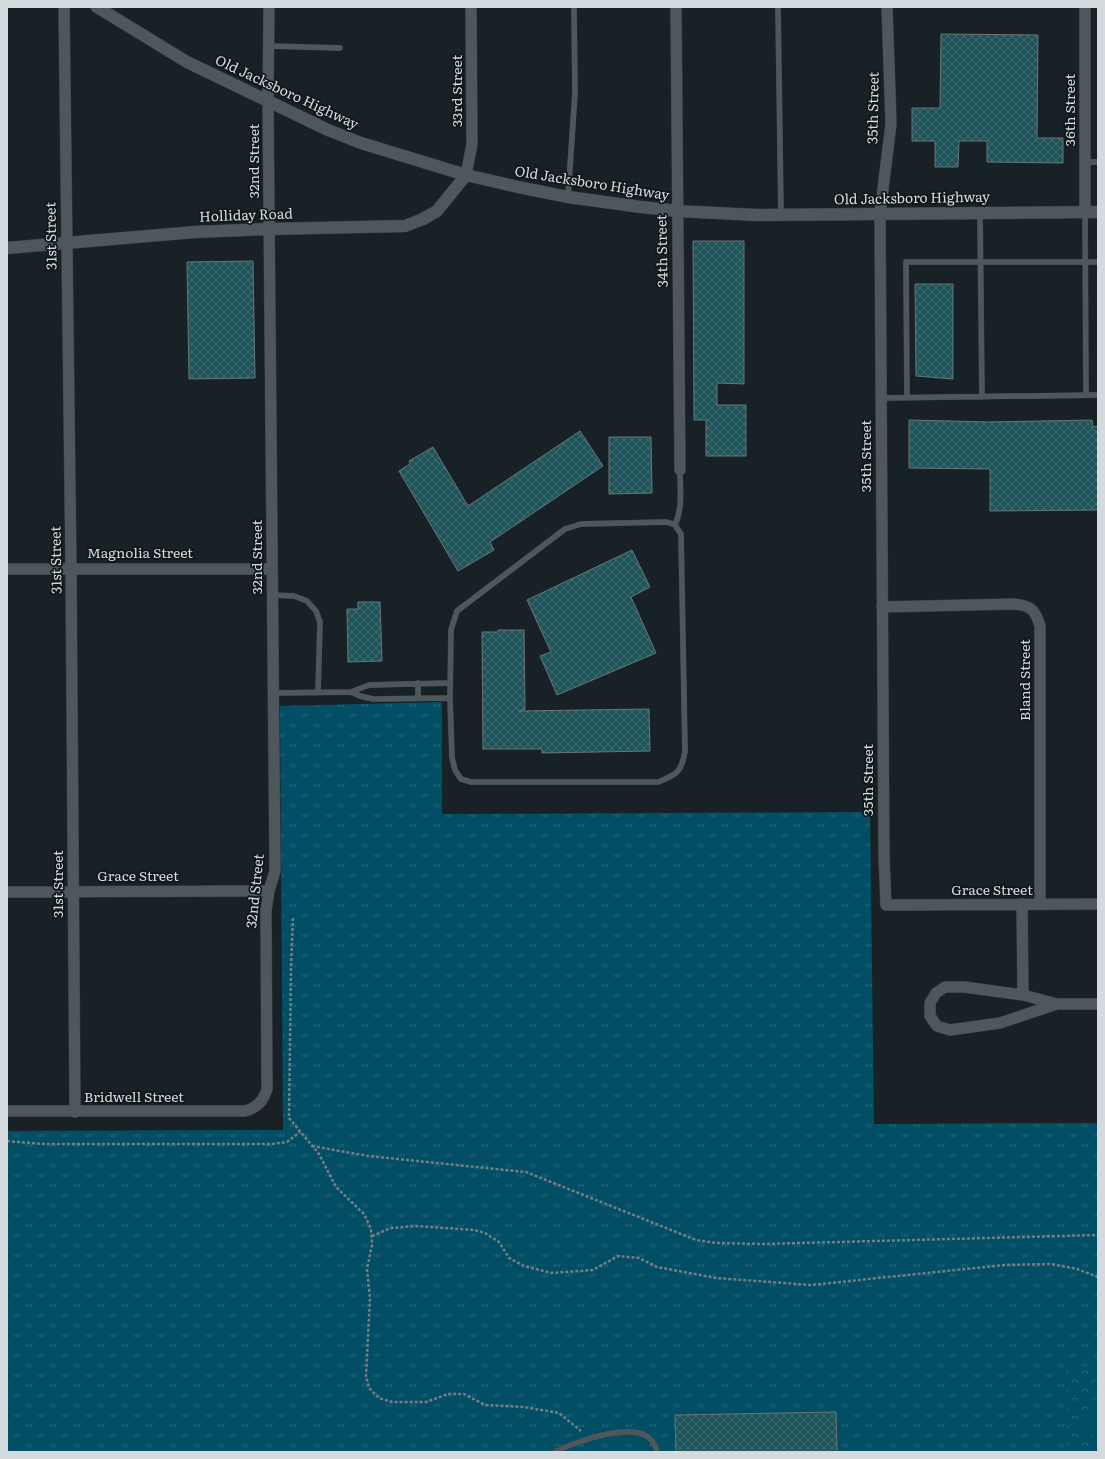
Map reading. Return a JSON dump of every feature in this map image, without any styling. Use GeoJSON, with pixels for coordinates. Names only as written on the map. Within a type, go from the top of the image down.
{"type":"FeatureCollection","features":[{"type":"Feature","properties":{"kind":"main road","name":"Old Jacksboro Highway"},"geometry":{"type":"LineString","coordinates":[[97,7],[187,62],[328,130],[361,143],[466,175],[568,197],[677,211],[781,215],[1098,212]]}},
{"type":"Feature","properties":{"kind":"main road","name":"Holliday Road"},"geometry":{"type":"LineString","coordinates":[[7,248],[195,232],[405,226],[438,211],[466,175]]}},
{"type":"Feature","properties":{"kind":"street","name":"31st Street"},"geometry":{"type":"LineString","coordinates":[[64,7],[71,568],[75,1112]]}},
{"type":"Feature","properties":{"kind":"street","name":"32nd Street"},"geometry":{"type":"LineString","coordinates":[[259,1104],[265,1097],[267,1089],[266,911],[269,891],[275,871],[268,101],[269,7]]}},
{"type":"Feature","properties":{"kind":"street","name":"33rd Street"},"geometry":{"type":"LineString","coordinates":[[466,175],[472,144],[471,7]]}},
{"type":"Feature","properties":{"kind":"street","name":"34th Street"},"geometry":{"type":"LineString","coordinates":[[676,7],[680,470]]}},
{"type":"Feature","properties":{"kind":"street","name":"35th Street"},"geometry":{"type":"LineString","coordinates":[[886,905],[884,849],[880,213],[891,124],[887,7]]}},
{"type":"Feature","properties":{"kind":"street","name":"36th Street"},"geometry":{"type":"LineString","coordinates":[[1085,7],[1086,212]]}},
{"type":"Feature","properties":{"kind":"street","name":"Magnolia Street"},"geometry":{"type":"LineString","coordinates":[[7,569],[272,568]]}},
{"type":"Feature","properties":{"kind":"street","name":"Bland Street"},"geometry":{"type":"LineString","coordinates":[[882,607],[1014,604],[1028,606],[1037,616],[1040,626],[1040,904]]}},
{"type":"Feature","properties":{"kind":"street","name":"Grace Street"},"geometry":{"type":"LineString","coordinates":[[7,892],[269,891]]}},
{"type":"Feature","properties":{"kind":"street"},"geometry":{"type":"LineString","coordinates":[[1022,904],[1023,995]]}},
{"type":"Feature","properties":{"kind":"street","name":"Grace Street"},"geometry":{"type":"LineString","coordinates":[[886,905],[1098,904]]}},
{"type":"Feature","properties":{"kind":"street"},"geometry":{"type":"LineString","coordinates":[[1057,1004],[1000,1023],[950,1030],[937,1026],[930,1016],[930,1004],[936,993],[946,987],[964,987],[1023,995],[1057,1004],[1098,1004]]}},
{"type":"Feature","properties":{"kind":"street","name":"Bridwell Street"},"geometry":{"type":"LineString","coordinates":[[7,1111],[244,1111],[259,1104]]}},
{"type":"Feature","properties":{"kind":"lane"},"geometry":{"type":"LineString","coordinates":[[568,197],[575,92],[574,7]]}},
{"type":"Feature","properties":{"kind":"lane"},"geometry":{"type":"LineString","coordinates":[[778,7],[781,215]]}},
{"type":"Feature","properties":{"kind":"lane"},"geometry":{"type":"LineString","coordinates":[[269,46],[340,48]]}},
{"type":"Feature","properties":{"kind":"lane"},"geometry":{"type":"LineString","coordinates":[[1085,162],[1098,162]]}},
{"type":"Feature","properties":{"kind":"lane"},"geometry":{"type":"LineString","coordinates":[[980,212],[982,397]]}},
{"type":"Feature","properties":{"kind":"lane"},"geometry":{"type":"LineString","coordinates":[[1086,212],[1086,396]]}},
{"type":"Feature","properties":{"kind":"lane"},"geometry":{"type":"LineString","coordinates":[[907,398],[906,262],[1098,262]]}},
{"type":"Feature","properties":{"kind":"lane"},"geometry":{"type":"LineString","coordinates":[[881,398],[1098,395]]}},
{"type":"Feature","properties":{"kind":"lane"},"geometry":{"type":"LineString","coordinates":[[675,525],[679,517],[680,507],[680,470]]}},
{"type":"Feature","properties":{"kind":"lane"},"geometry":{"type":"LineString","coordinates":[[667,522],[675,525],[681,534],[685,743],[684,761],[678,773],[658,782],[470,782],[461,779],[454,770],[452,758],[450,683],[451,630],[457,611],[564,529],[581,524],[667,522]]}},
{"type":"Feature","properties":{"kind":"lane"},"geometry":{"type":"LineString","coordinates":[[272,595],[294,596],[307,601],[316,611],[320,622],[318,692]]}},
{"type":"Feature","properties":{"kind":"lane"},"geometry":{"type":"LineString","coordinates":[[418,683],[418,698]]}},
{"type":"Feature","properties":{"kind":"lane"},"geometry":{"type":"LineString","coordinates":[[273,693],[351,692],[368,685],[450,683]]}},
{"type":"Feature","properties":{"kind":"lane"},"geometry":{"type":"LineString","coordinates":[[351,692],[360,696],[374,699],[450,698]]}},
{"type":"Feature","properties":{"kind":"lane"},"geometry":{"type":"LineString","coordinates":[[555,1452],[569,1445],[601,1434],[636,1432],[649,1436],[657,1448],[657,1452]]}},
{"type":"Feature","properties":{"kind":"path"},"geometry":{"type":"LineString","coordinates":[[293,918],[289,1118],[318,1154],[336,1187],[364,1214],[371,1229],[372,1244],[367,1269],[370,1298],[366,1376],[369,1388],[379,1398],[392,1402],[426,1402],[448,1394],[464,1394],[485,1405],[524,1407],[559,1413],[590,1438]]}},
{"type":"Feature","properties":{"kind":"path"},"geometry":{"type":"LineString","coordinates":[[7,1141],[44,1144],[271,1144],[287,1142],[300,1132]]}},
{"type":"Feature","properties":{"kind":"path"},"geometry":{"type":"LineString","coordinates":[[312,1146],[374,1157],[526,1172],[696,1240],[716,1243],[762,1244],[1098,1235]]}},
{"type":"Feature","properties":{"kind":"path"},"geometry":{"type":"LineString","coordinates":[[372,1236],[391,1228],[416,1226],[474,1230],[485,1233],[500,1242],[509,1258],[524,1266],[551,1273],[592,1270],[618,1256],[639,1258],[657,1267],[716,1278],[811,1285],[1004,1265],[1051,1264],[1077,1269],[1098,1277]]}},
{"type":"Feature","properties":{"kind":"green space"},"geometry":{"type":"Polygon","coordinates":[[[442,702],[442,814],[870,812],[874,1124],[1098,1123],[1098,1452],[7,1452],[7,1131],[283,1130],[280,706],[442,702]]]}},
{"type":"Feature","properties":{"kind":"green space"},"geometry":{"type":"Polygon","coordinates":[[[1098,1366],[1098,1452],[1067,1452],[1066,1367],[1098,1366]]]}},
{"type":"Feature","properties":{"kind":"green space"},"geometry":{"type":"Polygon","coordinates":[[[1081,1412],[1098,1412],[1098,1435],[1082,1435],[1081,1412]]]}},
{"type":"Feature","properties":{"kind":"building"},"geometry":{"type":"Polygon","coordinates":[[[941,34],[1038,35],[1037,138],[1063,138],[1063,163],[987,162],[987,141],[959,141],[958,167],[935,167],[935,141],[912,141],[912,108],[940,108],[941,34]]]}},
{"type":"Feature","properties":{"kind":"building"},"geometry":{"type":"Polygon","coordinates":[[[693,241],[744,241],[744,384],[717,383],[717,405],[746,405],[746,456],[706,456],[706,420],[694,420],[693,241]]]}},
{"type":"Feature","properties":{"kind":"building"},"geometry":{"type":"Polygon","coordinates":[[[253,261],[255,378],[189,379],[187,262],[253,261]]]}},
{"type":"Feature","properties":{"kind":"building"},"geometry":{"type":"Polygon","coordinates":[[[915,284],[953,284],[953,379],[916,376],[915,284]]]}},
{"type":"Feature","properties":{"kind":"building"},"geometry":{"type":"Polygon","coordinates":[[[909,420],[989,422],[1092,420],[1093,427],[1098,426],[1098,510],[990,511],[990,469],[909,468],[909,420]]]}},
{"type":"Feature","properties":{"kind":"building"},"geometry":{"type":"Polygon","coordinates":[[[580,431],[603,466],[490,542],[494,550],[458,571],[399,471],[410,464],[409,461],[433,447],[468,506],[580,431]]]}},
{"type":"Feature","properties":{"kind":"building"},"geometry":{"type":"Polygon","coordinates":[[[609,437],[651,437],[652,493],[609,494],[609,437]]]}},
{"type":"Feature","properties":{"kind":"building"},"geometry":{"type":"Polygon","coordinates":[[[632,550],[650,587],[631,597],[656,653],[557,695],[540,656],[551,652],[527,600],[632,550]]]}},
{"type":"Feature","properties":{"kind":"building"},"geometry":{"type":"Polygon","coordinates":[[[358,602],[380,602],[382,661],[348,662],[347,609],[358,609],[358,602]]]}},
{"type":"Feature","properties":{"kind":"building"},"geometry":{"type":"Polygon","coordinates":[[[498,630],[524,630],[525,709],[519,711],[649,709],[650,751],[542,753],[542,749],[483,749],[482,632],[498,632],[498,630]]]}},
{"type":"Feature","properties":{"kind":"building"},"geometry":{"type":"Polygon","coordinates":[[[836,1412],[837,1452],[676,1452],[675,1415],[836,1412]]]}}]}
